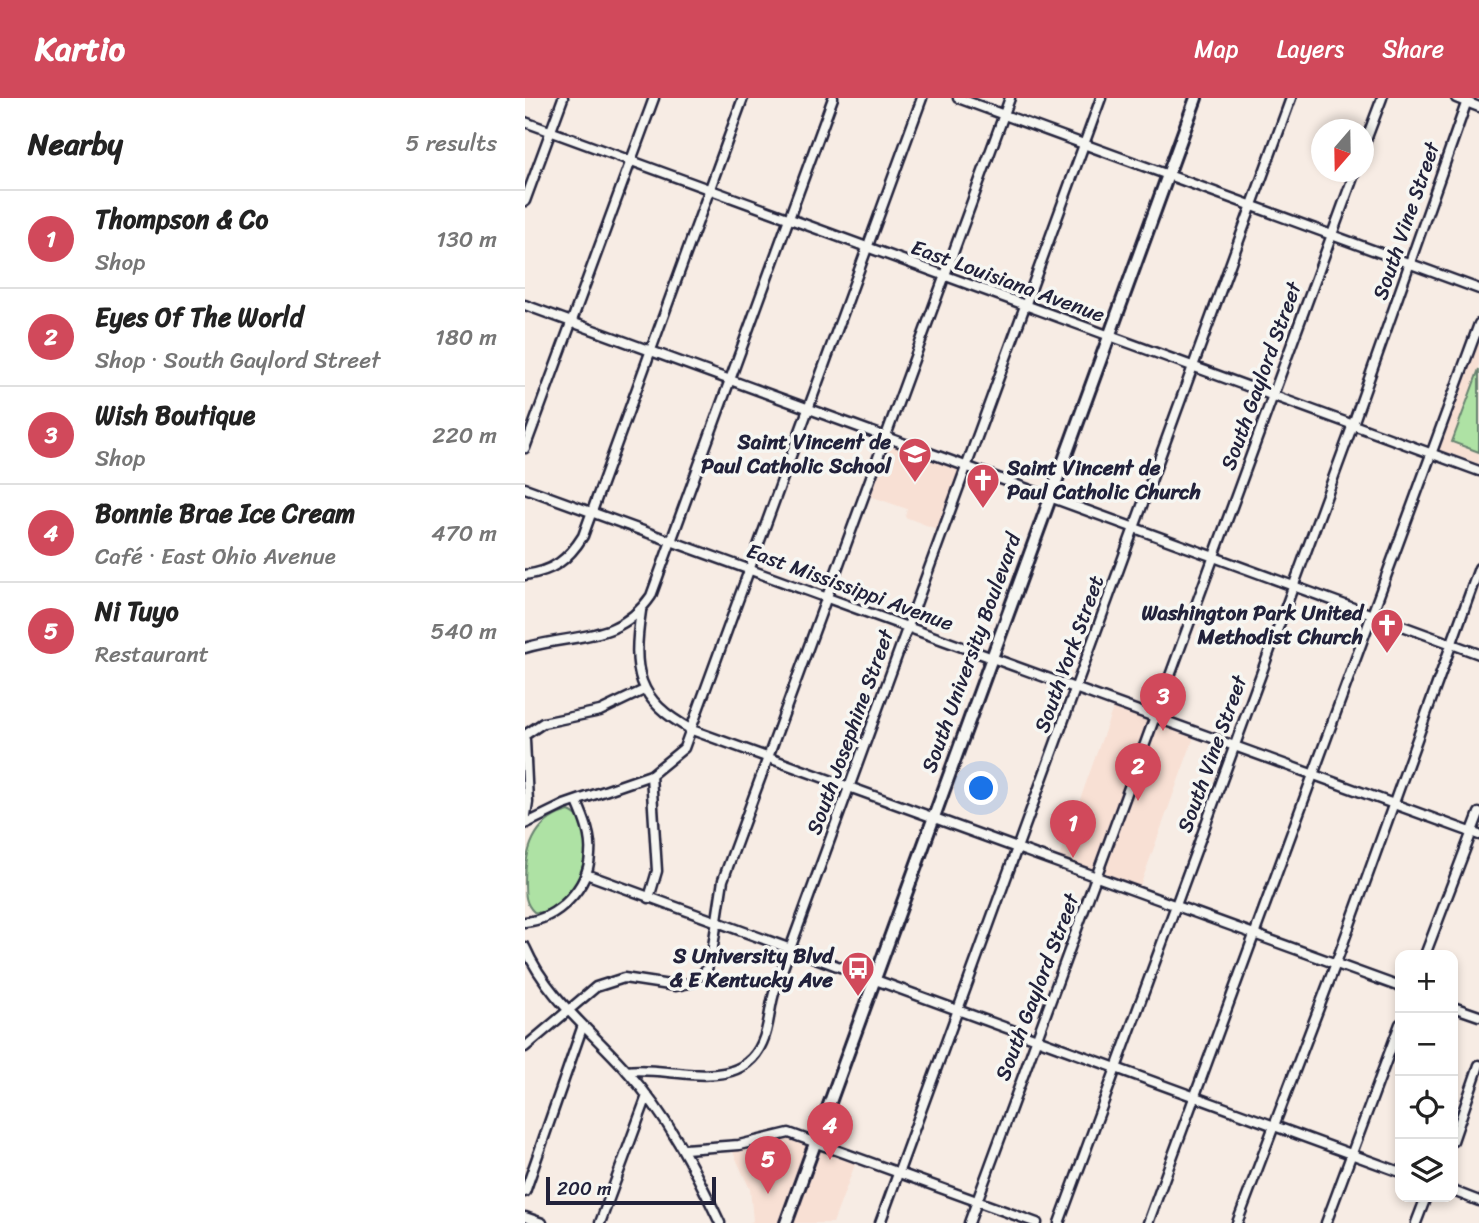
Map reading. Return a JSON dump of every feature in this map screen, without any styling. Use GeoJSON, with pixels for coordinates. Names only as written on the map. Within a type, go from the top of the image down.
{"type":"FeatureCollection","features":[{"type":"Feature","properties":{"kind":"main road","name":"South University Boulevard"},"geometry":{"type":"LineString","coordinates":[[786,1223],[990,657],[1196,98]]}},
{"type":"Feature","properties":{"kind":"street"},"geometry":{"type":"LineString","coordinates":[[525,201],[563,98]]}},
{"type":"Feature","properties":{"kind":"street"},"geometry":{"type":"LineString","coordinates":[[525,448],[654,98]]}},
{"type":"Feature","properties":{"kind":"street"},"geometry":{"type":"LineString","coordinates":[[525,575],[545,572],[560,565],[583,536],[743,98]]}},
{"type":"Feature","properties":{"kind":"street"},"geometry":{"type":"LineString","coordinates":[[525,648],[590,637],[614,628],[641,611],[651,596],[832,98]]}},
{"type":"Feature","properties":{"kind":"street"},"geometry":{"type":"LineString","coordinates":[[525,823],[548,811],[651,775],[684,748],[808,408],[869,250],[922,98]]}},
{"type":"Feature","properties":{"kind":"street"},"geometry":{"type":"LineString","coordinates":[[958,98],[1479,289]]}},
{"type":"Feature","properties":{"kind":"street"},"geometry":{"type":"LineString","coordinates":[[525,1047],[596,987],[624,978],[676,986],[694,982],[707,968],[723,880],[1010,98]]}},
{"type":"Feature","properties":{"kind":"street","name":"South Josephine Street"},"geometry":{"type":"LineString","coordinates":[[627,1071],[647,1069],[682,1074],[723,1073],[746,1063],[762,1045],[772,1000],[789,949],[1101,98]]}},
{"type":"Feature","properties":{"kind":"street","name":"South York Street"},"geometry":{"type":"LineString","coordinates":[[880,1223],[1291,98]]}},
{"type":"Feature","properties":{"kind":"street"},"geometry":{"type":"LineString","coordinates":[[1374,119],[1382,98]]}},
{"type":"Feature","properties":{"kind":"street"},"geometry":{"type":"LineString","coordinates":[[1456,98],[1467,100],[1479,107]]}},
{"type":"Feature","properties":{"kind":"street","name":"South Vine Street"},"geometry":{"type":"LineString","coordinates":[[1059,1223],[1352,427],[1467,100]]}},
{"type":"Feature","properties":{"kind":"street","name":"East Louisiana Avenue"},"geometry":{"type":"LineString","coordinates":[[525,122],[1352,427],[1479,471]]}},
{"type":"Feature","properties":{"kind":"street","name":"South Gaylord Street"},"geometry":{"type":"LineString","coordinates":[[969,1223],[1351,182]]}},
{"type":"Feature","properties":{"kind":"street"},"geometry":{"type":"LineString","coordinates":[[525,305],[1479,654]]}},
{"type":"Feature","properties":{"kind":"street"},"geometry":{"type":"LineString","coordinates":[[1148,1223],[1479,324]]}},
{"type":"Feature","properties":{"kind":"street","name":"East Mississippi Avenue"},"geometry":{"type":"LineString","coordinates":[[525,488],[1475,834]]}},
{"type":"Feature","properties":{"kind":"street"},"geometry":{"type":"LineString","coordinates":[[1237,1223],[1335,964],[1479,568]]}},
{"type":"Feature","properties":{"kind":"street"},"geometry":{"type":"LineString","coordinates":[[641,611],[637,665],[644,690],[663,712],[692,730],[1395,985]]}},
{"type":"Feature","properties":{"kind":"street"},"geometry":{"type":"LineString","coordinates":[[525,823],[528,802],[525,738],[543,723],[600,711],[644,690]]}},
{"type":"Feature","properties":{"kind":"street"},"geometry":{"type":"LineString","coordinates":[[649,898],[657,871],[651,775]]}},
{"type":"Feature","properties":{"kind":"street"},"geometry":{"type":"LineString","coordinates":[[525,922],[539,919],[557,910],[576,891],[586,874],[590,856],[589,837],[577,802]]}},
{"type":"Feature","properties":{"kind":"street"},"geometry":{"type":"LineString","coordinates":[[1427,950],[1475,834],[1479,813]]}},
{"type":"Feature","properties":{"kind":"street"},"geometry":{"type":"LineString","coordinates":[[586,874],[1395,1170]]}},
{"type":"Feature","properties":{"kind":"street"},"geometry":{"type":"LineString","coordinates":[[525,947],[539,974],[582,1028],[627,1071],[685,1149],[720,1223]]}},
{"type":"Feature","properties":{"kind":"street"},"geometry":{"type":"LineString","coordinates":[[1458,1009],[1479,1016]]}},
{"type":"Feature","properties":{"kind":"street"},"geometry":{"type":"LineString","coordinates":[[525,1192],[582,1028]]}},
{"type":"Feature","properties":{"kind":"street"},"geometry":{"type":"LineString","coordinates":[[1326,1223],[1395,1038]]}},
{"type":"Feature","properties":{"kind":"street"},"geometry":{"type":"LineString","coordinates":[[1454,1139],[1479,1065]]}},
{"type":"Feature","properties":{"kind":"street"},"geometry":{"type":"LineString","coordinates":[[600,1223],[647,1096]]}},
{"type":"Feature","properties":{"kind":"street"},"geometry":{"type":"LineString","coordinates":[[685,1149],[739,1145],[781,1133],[815,1141],[1037,1223]]}},
{"type":"Feature","properties":{"kind":"street"},"geometry":{"type":"LineString","coordinates":[[1458,1193],[1479,1201]]}},
{"type":"Feature","properties":{"kind":"street"},"geometry":{"type":"LineString","coordinates":[[1416,1223],[1424,1202]]}},
{"type":"Feature","properties":{"kind":"street"},"geometry":{"type":"LineString","coordinates":[[525,1217],[542,1223]]}},
{"type":"Feature","properties":{"kind":"shaded area"},"geometry":{"type":"Polygon","coordinates":[[[1479,335],[1479,464],[1437,449],[1479,335]]]}},
{"type":"Feature","properties":{"kind":"shaded area","name":"Saint Vincent de Paul Catholic School"},"geometry":{"type":"Polygon","coordinates":[[[891,443],[960,470],[939,530],[905,517],[907,509],[870,496],[891,443]]]}},
{"type":"Feature","properties":{"kind":"shaded area"},"geometry":{"type":"Polygon","coordinates":[[[1114,705],[1194,737],[1139,889],[1058,861],[1114,705]]]}},
{"type":"Feature","properties":{"kind":"shaded area"},"geometry":{"type":"Polygon","coordinates":[[[788,1134],[857,1159],[833,1223],[749,1223],[753,1221],[750,1189],[732,1150],[788,1134]]]}},
{"type":"Feature","properties":{"kind":"green space"},"geometry":{"type":"Polygon","coordinates":[[[1479,369],[1479,452],[1452,442],[1479,369]]]}},
{"type":"Feature","properties":{"kind":"green space"},"geometry":{"type":"Polygon","coordinates":[[[569,811],[580,820],[585,834],[586,851],[581,870],[574,887],[563,902],[549,911],[534,912],[527,902],[525,891],[525,870],[530,848],[547,821],[569,811]]]}},
{"type":"Feature","properties":{"kind":"place","name":"Saint Vincent de Paul Catholic School"},"geometry":{"type":"Point","coordinates":[915,484]}},
{"type":"Feature","properties":{"kind":"place","name":"Saint Vincent de Paul Catholic Church"},"geometry":{"type":"Point","coordinates":[983,510]}},
{"type":"Feature","properties":{"kind":"place","name":"Washington Park United Methodist Church"},"geometry":{"type":"Point","coordinates":[1387,655]}},
{"type":"Feature","properties":{"kind":"place","name":"Wish Boutique"},"geometry":{"type":"Point","coordinates":[1163,731]}},
{"type":"Feature","properties":{"kind":"place","name":"Eyes Of The World"},"geometry":{"type":"Point","coordinates":[1138,801]}},
{"type":"Feature","properties":{"kind":"place","name":"Thompson & Co"},"geometry":{"type":"Point","coordinates":[1073,858]}},
{"type":"Feature","properties":{"kind":"place","name":"S University Blvd & E Kentucky Ave"},"geometry":{"type":"Point","coordinates":[858,998]}},
{"type":"Feature","properties":{"kind":"place","name":"Bonnie Brae Ice Cream"},"geometry":{"type":"Point","coordinates":[830,1160]}},
{"type":"Feature","properties":{"kind":"place","name":"Ni Tuyo"},"geometry":{"type":"Point","coordinates":[768,1194]}}]}
